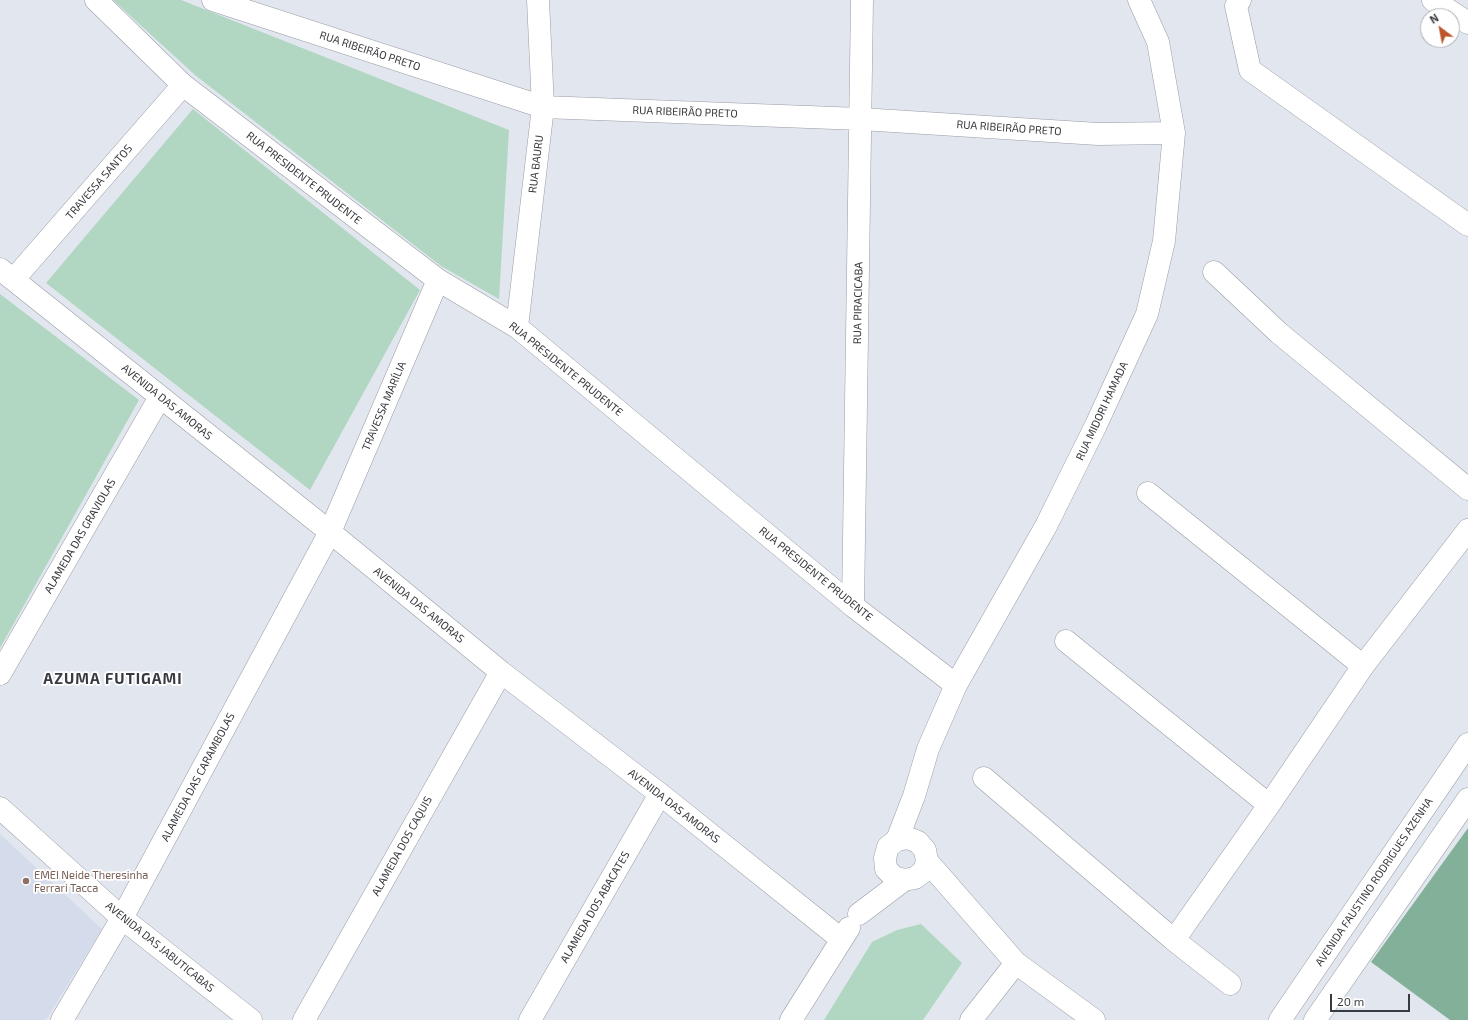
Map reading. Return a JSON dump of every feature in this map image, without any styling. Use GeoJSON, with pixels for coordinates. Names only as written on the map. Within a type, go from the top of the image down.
{"type":"FeatureCollection","features":[{"type":"Feature","properties":{"kind":"street","name":"RUA PRESIDENTE PRUDENTE"},"geometry":{"type":"LineString","coordinates":[[96,0],[184,85],[438,280],[517,327],[853,606],[956,685]]}},
{"type":"Feature","properties":{"kind":"street","name":"RUA RIBEIRÃO PRETO"},"geometry":{"type":"LineString","coordinates":[[213,0],[543,107],[861,119],[1098,134],[1174,134]]}},
{"type":"Feature","properties":{"kind":"street","name":"RUA BAURU"},"geometry":{"type":"LineString","coordinates":[[517,327],[543,107],[538,0]]}},
{"type":"Feature","properties":{"kind":"street","name":"RUA PIRACICABA"},"geometry":{"type":"LineString","coordinates":[[853,606],[862,0]]}},
{"type":"Feature","properties":{"kind":"street","name":"RUA MIDORI HAMADA"},"geometry":{"type":"LineString","coordinates":[[897,840],[914,796],[928,750],[956,685],[1046,526],[1096,425],[1147,314],[1164,241],[1174,134],[1158,42],[1139,0]]}},
{"type":"Feature","properties":{"kind":"street"},"geometry":{"type":"LineString","coordinates":[[1240,0],[1236,6],[1250,70],[1468,225]]}},
{"type":"Feature","properties":{"kind":"street"},"geometry":{"type":"LineString","coordinates":[[1433,0],[1468,23]]}},
{"type":"Feature","properties":{"kind":"street","name":"TRAVESSA SANTOS"},"geometry":{"type":"LineString","coordinates":[[7,274],[184,85]]}},
{"type":"Feature","properties":{"kind":"street"},"geometry":{"type":"LineString","coordinates":[[1214,272],[1279,332],[1468,490]]}},
{"type":"Feature","properties":{"kind":"street","name":"AVENIDA DAS AMORAS"},"geometry":{"type":"LineString","coordinates":[[7,274],[330,532],[501,672],[660,794],[841,939]]}},
{"type":"Feature","properties":{"kind":"street","name":"TRAVESSA MARÍLIA"},"geometry":{"type":"LineString","coordinates":[[330,532],[438,280]]}},
{"type":"Feature","properties":{"kind":"street","name":"ALAMEDA DAS GRAVIOLAS"},"geometry":{"type":"LineString","coordinates":[[0,674],[160,397]]}},
{"type":"Feature","properties":{"kind":"street"},"geometry":{"type":"LineString","coordinates":[[1148,493],[1363,666]]}},
{"type":"Feature","properties":{"kind":"street"},"geometry":{"type":"LineString","coordinates":[[1174,940],[1269,805],[1363,666],[1468,530]]}},
{"type":"Feature","properties":{"kind":"street","name":"ALAMEDA DAS CARAMBOLAS"},"geometry":{"type":"LineString","coordinates":[[62,1020],[122,918],[330,532]]}},
{"type":"Feature","properties":{"kind":"street"},"geometry":{"type":"LineString","coordinates":[[1066,641],[1269,805]]}},
{"type":"Feature","properties":{"kind":"street","name":"ALAMEDA DOS CAQUIS"},"geometry":{"type":"LineString","coordinates":[[304,1020],[501,672]]}},
{"type":"Feature","properties":{"kind":"street","name":"AVENIDA FAUSTINO RODRIGUES AZENHA"},"geometry":{"type":"LineString","coordinates":[[1280,1020],[1468,744]]}},
{"type":"Feature","properties":{"kind":"street"},"geometry":{"type":"LineString","coordinates":[[984,778],[1174,940],[1230,984]]}},
{"type":"Feature","properties":{"kind":"street","name":"ALAMEDA DOS ABACATES"},"geometry":{"type":"LineString","coordinates":[[530,1020],[660,794]]}},
{"type":"Feature","properties":{"kind":"street","name":"RUA MIDORI HAMADA"},"geometry":{"type":"LineString","coordinates":[[914,796],[922,851]]}},
{"type":"Feature","properties":{"kind":"street"},"geometry":{"type":"LineString","coordinates":[[1315,1020],[1468,799]]}},
{"type":"Feature","properties":{"kind":"street","name":"AVENIDA DAS JABUTICABAS"},"geometry":{"type":"LineString","coordinates":[[0,808],[122,918],[251,1020]]}},
{"type":"Feature","properties":{"kind":"street"},"geometry":{"type":"LineString","coordinates":[[1421,812],[1447,829]]}},
{"type":"Feature","properties":{"kind":"street"},"geometry":{"type":"LineString","coordinates":[[956,893],[910,879],[894,877],[886,868],[885,858],[888,847],[897,840],[908,838],[922,851],[1016,963],[1094,1020]]}},
{"type":"Feature","properties":{"kind":"street"},"geometry":{"type":"LineString","coordinates":[[859,914],[924,871],[922,851]]}},
{"type":"Feature","properties":{"kind":"street"},"geometry":{"type":"LineString","coordinates":[[792,1020],[841,939],[859,914],[886,868]]}},
{"type":"Feature","properties":{"kind":"street"},"geometry":{"type":"LineString","coordinates":[[971,1020],[1016,963]]}},
{"type":"Feature","properties":{"kind":"shaded area","name":"EMEI Neide Theresinha Ferrari Tacca"},"geometry":{"type":"Polygon","coordinates":[[[0,834],[102,929],[46,1020],[0,1020],[0,834]]]}},
{"type":"Feature","properties":{"kind":"green space"},"geometry":{"type":"Polygon","coordinates":[[[113,0],[181,0],[509,130],[499,299],[441,266],[195,75],[113,0]]]}},
{"type":"Feature","properties":{"kind":"green space"},"geometry":{"type":"Polygon","coordinates":[[[193,109],[420,290],[310,490],[46,283],[193,109]]]}},
{"type":"Feature","properties":{"kind":"green space"},"geometry":{"type":"Polygon","coordinates":[[[0,294],[139,400],[0,648],[0,294]]]}},
{"type":"Feature","properties":{"kind":"green space"},"geometry":{"type":"Polygon","coordinates":[[[1468,828],[1468,1020],[1450,1020],[1371,962],[1468,828]]]}},
{"type":"Feature","properties":{"kind":"green space"},"geometry":{"type":"Polygon","coordinates":[[[921,924],[962,963],[923,1020],[824,1020],[872,942],[897,930],[921,924]]]}},
{"type":"Feature","properties":{"kind":"place","name":"EMEI Neide Theresinha Ferrari Tacca"},"geometry":{"type":"Point","coordinates":[26,881]}},
{"type":"Feature","properties":{"kind":"district","name":"AZUMA FUTIGAMI"},"geometry":{"type":"Point","coordinates":[113,679]}}]}
